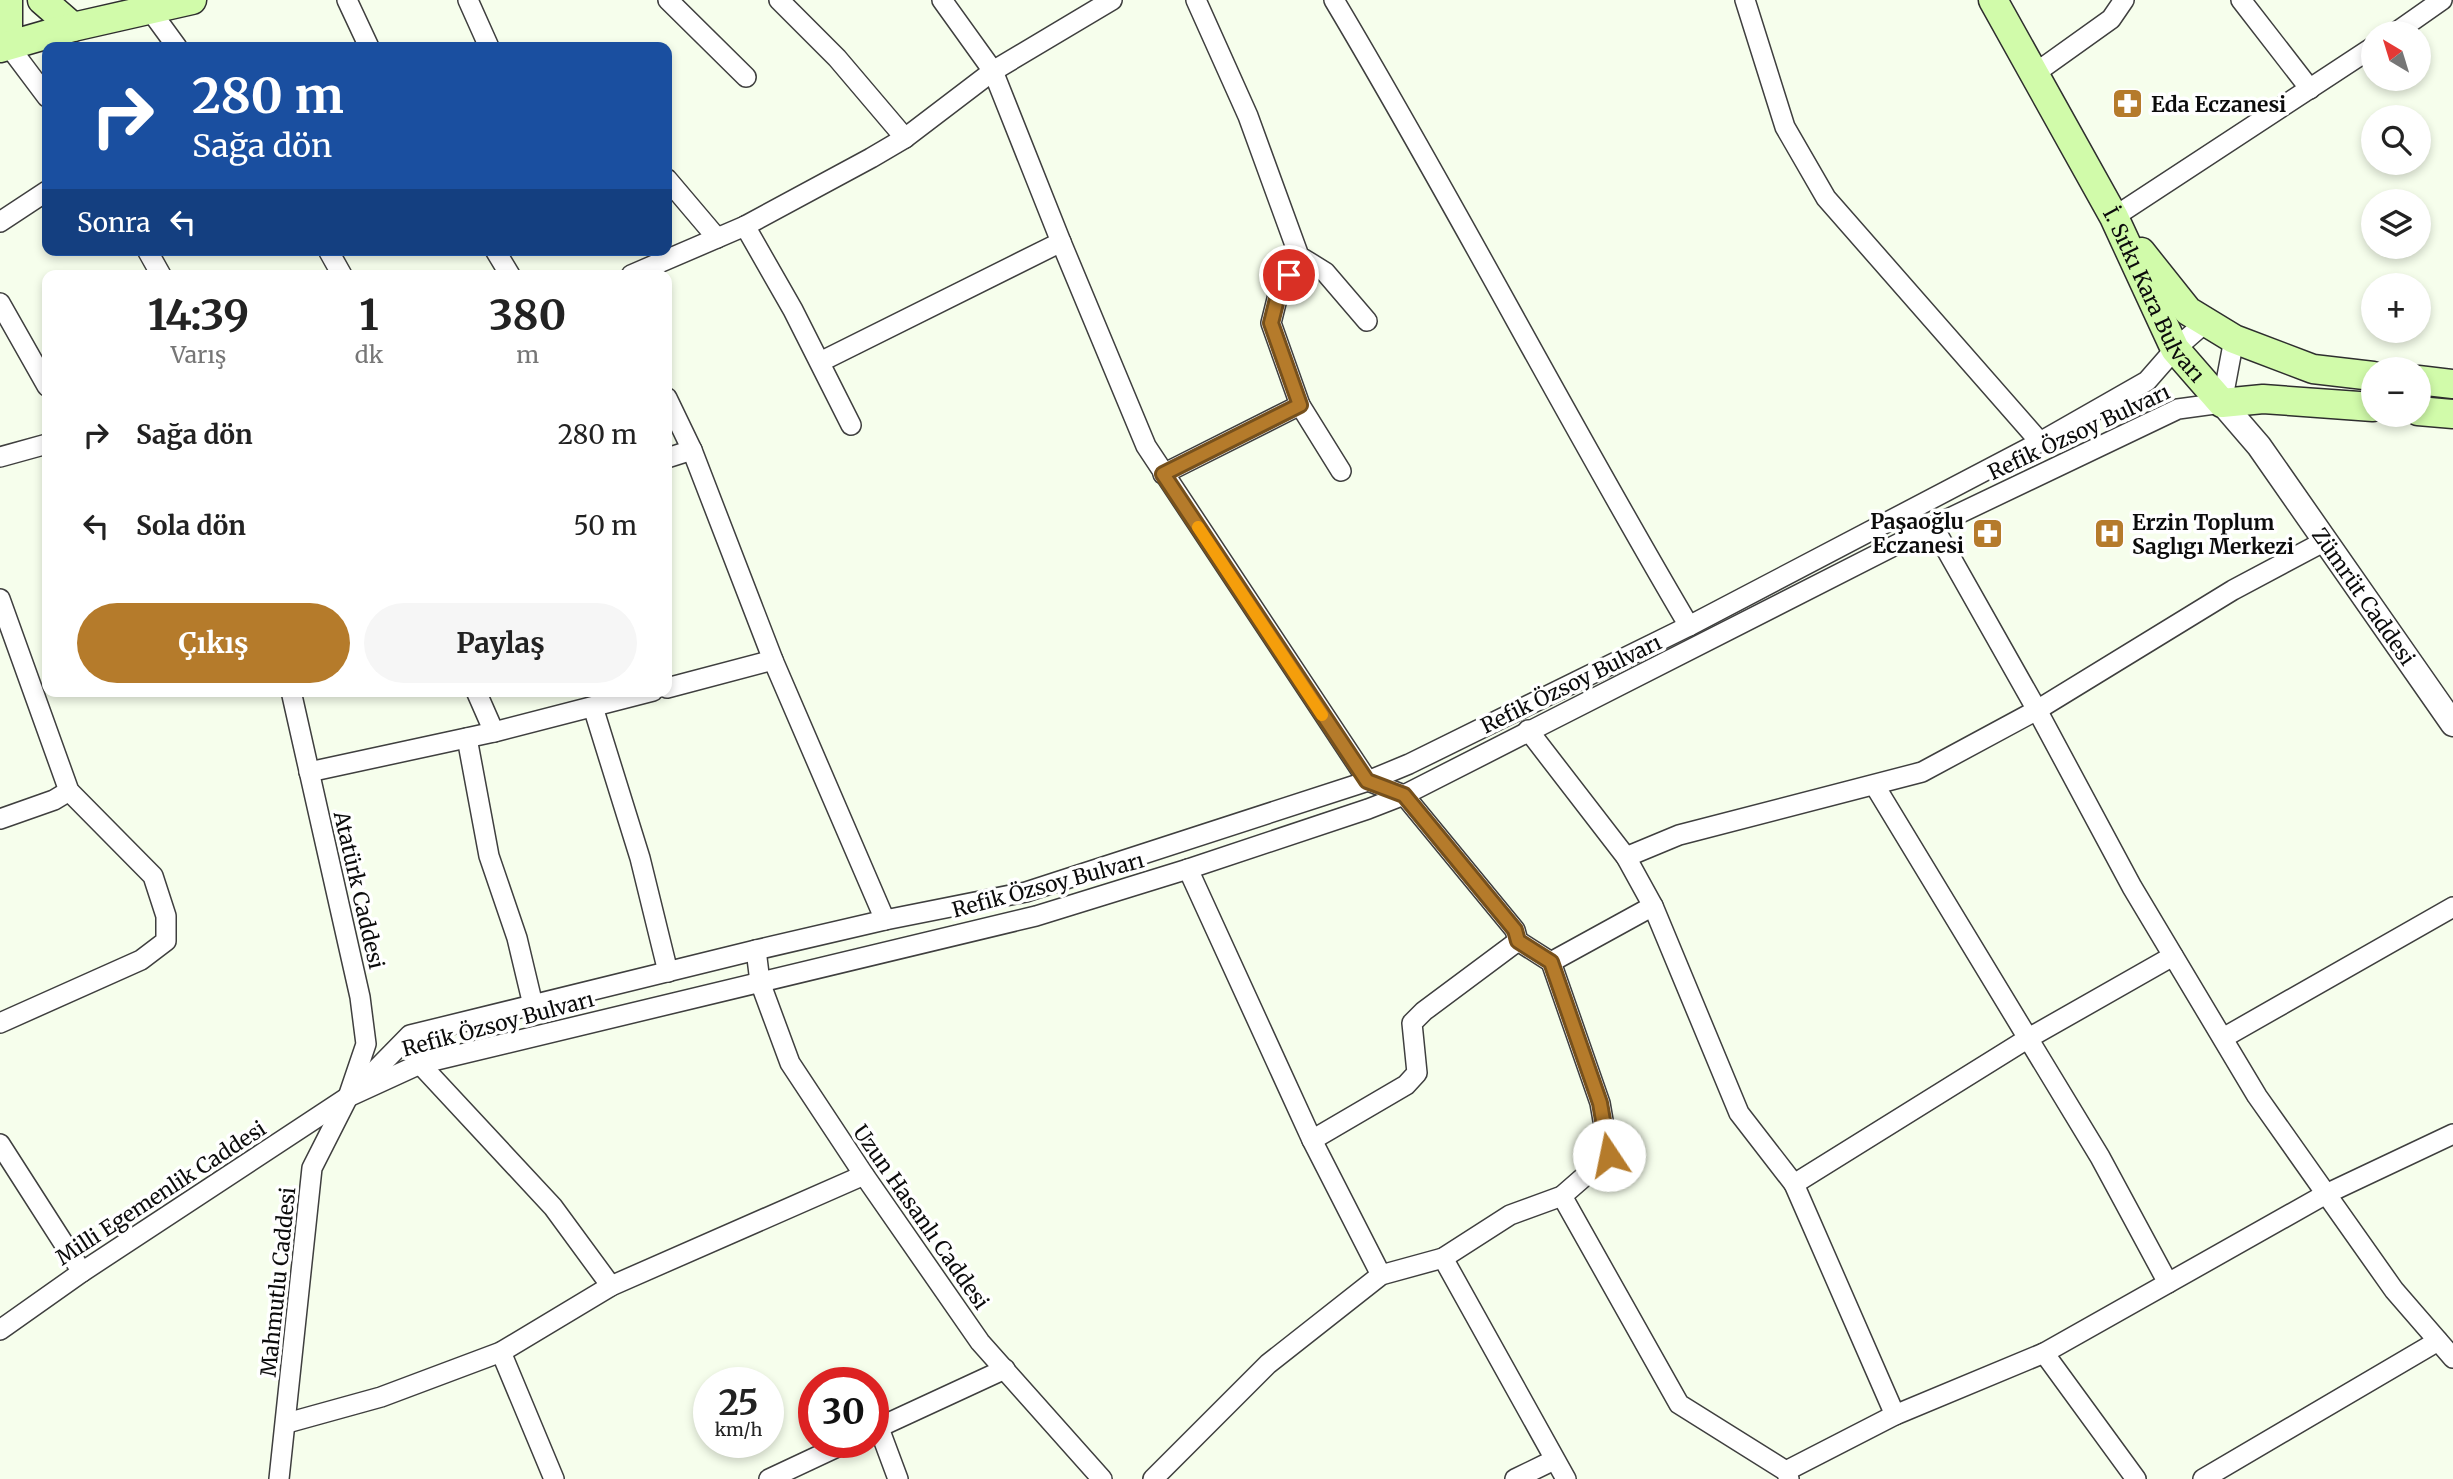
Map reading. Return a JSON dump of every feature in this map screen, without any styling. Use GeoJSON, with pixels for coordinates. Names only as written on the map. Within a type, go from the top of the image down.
{"type":"FeatureCollection","features":[{"type":"Feature","properties":{"kind":"main road"},"geometry":{"type":"LineString","coordinates":[[8,0],[4,46],[192,0]]}},
{"type":"Feature","properties":{"kind":"main road"},"geometry":{"type":"LineString","coordinates":[[42,0],[73,27]]}},
{"type":"Feature","properties":{"kind":"main road"},"geometry":{"type":"LineString","coordinates":[[1993,0],[2113,216]]}},
{"type":"Feature","properties":{"kind":"main road","name":"İ. Sıtkı Kara Bulvarı"},"geometry":{"type":"LineString","coordinates":[[2113,216],[2188,311],[2206,323],[2234,340],[2313,369],[2361,375]]}},
{"type":"Feature","properties":{"kind":"main road","name":"İ. Sıtkı Kara Bulvarı"},"geometry":{"type":"LineString","coordinates":[[2113,216],[2175,349],[2222,403],[2263,399],[2361,406]]}},
{"type":"Feature","properties":{"kind":"main road"},"geometry":{"type":"LineString","coordinates":[[2431,381],[2453,384]]}},
{"type":"Feature","properties":{"kind":"main road"},"geometry":{"type":"LineString","coordinates":[[2431,412],[2453,414]]}},
{"type":"Feature","properties":{"kind":"street"},"geometry":{"type":"LineString","coordinates":[[346,0],[367,42]]}},
{"type":"Feature","properties":{"kind":"street"},"geometry":{"type":"LineString","coordinates":[[468,0],[487,42]]}},
{"type":"Feature","properties":{"kind":"street"},"geometry":{"type":"LineString","coordinates":[[668,0],[746,77]]}},
{"type":"Feature","properties":{"kind":"street"},"geometry":{"type":"LineString","coordinates":[[779,0],[838,58],[905,138]]}},
{"type":"Feature","properties":{"kind":"street"},"geometry":{"type":"LineString","coordinates":[[942,0],[993,71],[1146,446],[1367,781],[1404,795],[1515,930],[1518,941],[1551,962],[1600,1103],[1609,1155],[1562,1196],[1510,1215],[1443,1258],[1381,1275],[1268,1364],[1153,1479]]}},
{"type":"Feature","properties":{"kind":"street"},"geometry":{"type":"LineString","coordinates":[[643,270],[746,226],[905,138],[993,71],[1112,0]]}},
{"type":"Feature","properties":{"kind":"street"},"geometry":{"type":"LineString","coordinates":[[1196,0],[1248,116],[1300,256],[1325,272],[1367,321]]}},
{"type":"Feature","properties":{"kind":"street"},"geometry":{"type":"LineString","coordinates":[[1335,0],[1404,116],[1599,472],[1689,626]]}},
{"type":"Feature","properties":{"kind":"street"},"geometry":{"type":"LineString","coordinates":[[1745,0],[1785,127],[1826,198],[2040,442]]}},
{"type":"Feature","properties":{"kind":"street"},"geometry":{"type":"LineString","coordinates":[[2034,74],[2111,19],[2124,0]]}},
{"type":"Feature","properties":{"kind":"street"},"geometry":{"type":"LineString","coordinates":[[2241,0],[2309,89]]}},
{"type":"Feature","properties":{"kind":"street"},"geometry":{"type":"LineString","coordinates":[[2412,21],[2442,0]]}},
{"type":"Feature","properties":{"kind":"street"},"geometry":{"type":"LineString","coordinates":[[150,10],[173,42]]}},
{"type":"Feature","properties":{"kind":"street"},"geometry":{"type":"LineString","coordinates":[[4,46],[42,91]]}},
{"type":"Feature","properties":{"kind":"street"},"geometry":{"type":"LineString","coordinates":[[2113,216],[2361,55]]}},
{"type":"Feature","properties":{"kind":"street"},"geometry":{"type":"LineString","coordinates":[[672,185],[717,238]]}},
{"type":"Feature","properties":{"kind":"street"},"geometry":{"type":"LineString","coordinates":[[0,222],[42,194]]}},
{"type":"Feature","properties":{"kind":"street"},"geometry":{"type":"LineString","coordinates":[[746,226],[820,362],[850,425]]}},
{"type":"Feature","properties":{"kind":"street"},"geometry":{"type":"LineString","coordinates":[[820,362],[1061,242]]}},
{"type":"Feature","properties":{"kind":"street"},"geometry":{"type":"LineString","coordinates":[[1300,256],[1278,295],[1271,323],[1300,405],[1341,471]]}},
{"type":"Feature","properties":{"kind":"street"},"geometry":{"type":"LineString","coordinates":[[0,303],[42,377]]}},
{"type":"Feature","properties":{"kind":"street","name":"Refik Özsoy Bulvarı"},"geometry":{"type":"LineString","coordinates":[[348,1097],[410,1035],[885,920],[1026,892],[1367,781],[1409,764],[1689,626],[2040,442],[2147,381],[2175,349],[2206,323]]}},
{"type":"Feature","properties":{"kind":"street"},"geometry":{"type":"LineString","coordinates":[[2222,403],[2234,340]]}},
{"type":"Feature","properties":{"kind":"street","name":"Refik Özsoy Bulvarı"},"geometry":{"type":"LineString","coordinates":[[348,1097],[420,1064],[1036,916],[1188,869],[1404,795],[1933,526],[2178,408],[2222,403]]}},
{"type":"Feature","properties":{"kind":"street","name":"Zümrüt Caddesi"},"geometry":{"type":"LineString","coordinates":[[2222,403],[2259,446],[2453,724]]}},
{"type":"Feature","properties":{"kind":"street"},"geometry":{"type":"LineString","coordinates":[[1163,474],[1300,405]]}},
{"type":"Feature","properties":{"kind":"street"},"geometry":{"type":"LineString","coordinates":[[672,408],[692,450],[773,660],[885,920]]}},
{"type":"Feature","properties":{"kind":"street"},"geometry":{"type":"LineString","coordinates":[[0,457],[42,445]]}},
{"type":"Feature","properties":{"kind":"street"},"geometry":{"type":"LineString","coordinates":[[672,456],[692,450]]}},
{"type":"Feature","properties":{"kind":"street"},"geometry":{"type":"LineString","coordinates":[[1933,526],[2037,710],[2132,887],[2257,1096],[2394,1290],[2453,1359]]}},
{"type":"Feature","properties":{"kind":"street"},"geometry":{"type":"LineString","coordinates":[[1626,858],[1679,835],[1922,772],[2037,710],[2233,590],[2325,541]]}},
{"type":"Feature","properties":{"kind":"street"},"geometry":{"type":"LineString","coordinates":[[0,599],[69,791],[153,876],[166,916],[166,942],[141,960],[0,1023]]}},
{"type":"Feature","properties":{"kind":"street"},"geometry":{"type":"LineString","coordinates":[[672,687],[773,660]]}},
{"type":"Feature","properties":{"kind":"street","name":"Atatürk Caddesi"},"geometry":{"type":"LineString","coordinates":[[292,697],[360,997],[366,1044],[348,1097]]}},
{"type":"Feature","properties":{"kind":"street"},"geometry":{"type":"LineString","coordinates":[[479,697],[494,732]]}},
{"type":"Feature","properties":{"kind":"street"},"geometry":{"type":"LineString","coordinates":[[309,772],[494,732],[629,697]]}},
{"type":"Feature","properties":{"kind":"street"},"geometry":{"type":"LineString","coordinates":[[593,706],[640,858],[668,972]]}},
{"type":"Feature","properties":{"kind":"street"},"geometry":{"type":"LineString","coordinates":[[1528,730],[1626,858],[1653,906],[1740,1113],[1794,1184],[1895,1415]]}},
{"type":"Feature","properties":{"kind":"street"},"geometry":{"type":"LineString","coordinates":[[467,738],[489,856],[516,938],[533,1005]]}},
{"type":"Feature","properties":{"kind":"street"},"geometry":{"type":"LineString","coordinates":[[1875,786],[2100,1157],[2168,1283]]}},
{"type":"Feature","properties":{"kind":"street"},"geometry":{"type":"LineString","coordinates":[[0,819],[54,800],[69,791]]}},
{"type":"Feature","properties":{"kind":"street"},"geometry":{"type":"LineString","coordinates":[[1188,869],[1312,1140],[1381,1275]]}},
{"type":"Feature","properties":{"kind":"street"},"geometry":{"type":"LineString","coordinates":[[1551,962],[1653,906]]}},
{"type":"Feature","properties":{"kind":"street"},"geometry":{"type":"LineString","coordinates":[[2223,1038],[2453,906]]}},
{"type":"Feature","properties":{"kind":"street"},"geometry":{"type":"LineString","coordinates":[[1312,1140],[1406,1085],[1417,1073],[1412,1024],[1424,1011],[1518,941]]}},
{"type":"Feature","properties":{"kind":"street","name":"Uzun Hasanlı Caddesi"},"geometry":{"type":"LineString","coordinates":[[756,950],[760,982],[790,1063],[863,1175],[980,1342],[1102,1479]]}},
{"type":"Feature","properties":{"kind":"street"},"geometry":{"type":"LineString","coordinates":[[1794,1184],[2027,1039],[2173,956]]}},
{"type":"Feature","properties":{"kind":"street"},"geometry":{"type":"LineString","coordinates":[[420,1064],[553,1208],[611,1286]]}},
{"type":"Feature","properties":{"kind":"street","name":"Milli Egemenlik Caddesi"},"geometry":{"type":"LineString","coordinates":[[0,1330],[82,1272],[348,1097]]}},
{"type":"Feature","properties":{"kind":"street","name":"Mahmutlu Caddesi"},"geometry":{"type":"LineString","coordinates":[[279,1479],[312,1168],[348,1097]]}},
{"type":"Feature","properties":{"kind":"street"},"geometry":{"type":"LineString","coordinates":[[1562,1196],[1679,1404],[1787,1475],[1895,1415],[2044,1353],[2326,1194],[2453,1134]]}},
{"type":"Feature","properties":{"kind":"street"},"geometry":{"type":"LineString","coordinates":[[0,1144],[82,1272]]}},
{"type":"Feature","properties":{"kind":"street"},"geometry":{"type":"LineString","coordinates":[[286,1423],[381,1397],[501,1352],[611,1286],[863,1175]]}},
{"type":"Feature","properties":{"kind":"street"},"geometry":{"type":"LineString","coordinates":[[1443,1258],[1566,1479]]}},
{"type":"Feature","properties":{"kind":"street"},"geometry":{"type":"LineString","coordinates":[[2203,1479],[2438,1341]]}},
{"type":"Feature","properties":{"kind":"street"},"geometry":{"type":"LineString","coordinates":[[501,1352],[554,1479]]}},
{"type":"Feature","properties":{"kind":"street"},"geometry":{"type":"LineString","coordinates":[[2044,1353],[2136,1479]]}},
{"type":"Feature","properties":{"kind":"street"},"geometry":{"type":"LineString","coordinates":[[889,1423],[1005,1369]]}},
{"type":"Feature","properties":{"kind":"street"},"geometry":{"type":"LineString","coordinates":[[769,1479],[814,1458]]}},
{"type":"Feature","properties":{"kind":"street"},"geometry":{"type":"LineString","coordinates":[[889,1458],[898,1479]]}},
{"type":"Feature","properties":{"kind":"street"},"geometry":{"type":"LineString","coordinates":[[1515,1479],[1554,1460]]}},
{"type":"Feature","properties":{"kind":"slow traffic"},"geometry":{"type":"LineString","coordinates":[[1198,527],[1322,715]]}},
{"type":"Feature","properties":{"kind":"place","name":"Eda Eczanesi"},"geometry":{"type":"Point","coordinates":[2128,104]}},
{"type":"Feature","properties":{"kind":"place","name":"Paşaoğlu Eczanesi"},"geometry":{"type":"Point","coordinates":[1987,533]}},
{"type":"Feature","properties":{"kind":"place","name":"Erzin Toplum Saglıgı Merkezi"},"geometry":{"type":"Point","coordinates":[2109,534]}},
{"type":"Feature","properties":{"kind":"route"},"geometry":{"type":"LineString","coordinates":[[1289,275],[1278,295],[1271,323],[1300,405],[1163,474],[1367,781],[1404,795],[1515,930],[1518,941],[1551,962],[1600,1103],[1609,1155]]}}]}
